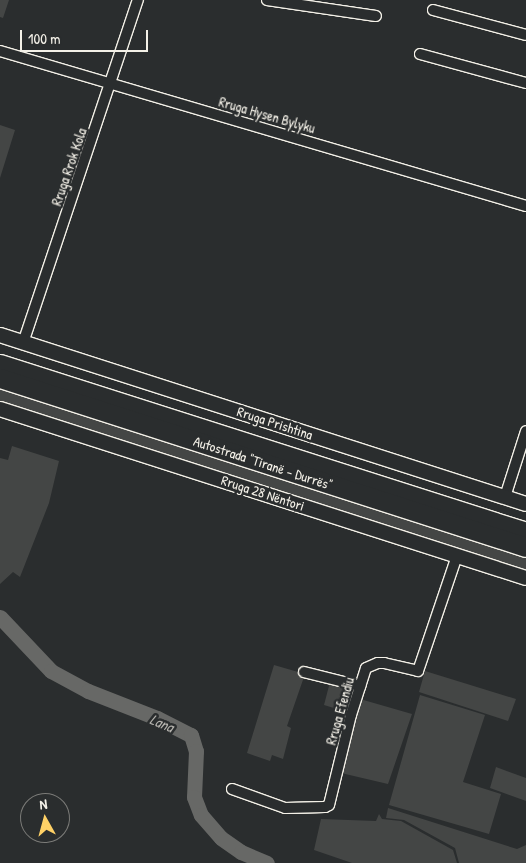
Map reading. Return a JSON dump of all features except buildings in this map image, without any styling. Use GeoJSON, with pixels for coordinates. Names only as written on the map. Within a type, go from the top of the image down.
{"type":"FeatureCollection","features":[{"type":"Feature","properties":{"kind":"highway","name":"Autostrada \"Tiranë - Durrës\""},"geometry":{"type":"LineString","coordinates":[[0,364],[526,532]]}},
{"type":"Feature","properties":{"kind":"highway","name":"Autostrada \"Tiranë - Durrës\""},"geometry":{"type":"LineString","coordinates":[[0,378],[526,547]]}},
{"type":"Feature","properties":{"kind":"main road","name":"Rruga Prishtina"},"geometry":{"type":"LineString","coordinates":[[0,334],[526,504]]}},
{"type":"Feature","properties":{"kind":"main road","name":"Rruga 28 Nëntori"},"geometry":{"type":"LineString","coordinates":[[0,409],[526,578]]}},
{"type":"Feature","properties":{"kind":"street","name":"Rruga Rrok Kola"},"geometry":{"type":"LineString","coordinates":[[24,343],[112,84],[138,0]]}},
{"type":"Feature","properties":{"kind":"street"},"geometry":{"type":"LineString","coordinates":[[267,0],[376,16]]}},
{"type":"Feature","properties":{"kind":"street"},"geometry":{"type":"LineString","coordinates":[[433,10],[526,35]]}},
{"type":"Feature","properties":{"kind":"street","name":"Rruga Hysen Bylyku"},"geometry":{"type":"LineString","coordinates":[[0,51],[526,206]]}},
{"type":"Feature","properties":{"kind":"street"},"geometry":{"type":"LineString","coordinates":[[420,54],[526,83]]}},
{"type":"Feature","properties":{"kind":"street"},"geometry":{"type":"LineString","coordinates":[[505,496],[526,431]]}},
{"type":"Feature","properties":{"kind":"street","name":"Rruga Efendiu"},"geometry":{"type":"LineString","coordinates":[[232,790],[285,808],[325,807],[329,805],[366,668],[378,663],[418,671],[457,556]]}},
{"type":"Feature","properties":{"kind":"street"},"geometry":{"type":"LineString","coordinates":[[304,672],[360,686]]}},
{"type":"Feature","properties":{"kind":"shaded area"},"geometry":{"type":"Polygon","coordinates":[[[0,0],[9,0],[3,18],[0,17],[0,0]]]}},
{"type":"Feature","properties":{"kind":"shaded area"},"geometry":{"type":"Polygon","coordinates":[[[0,125],[15,130],[0,178],[0,125]]]}},
{"type":"Feature","properties":{"kind":"shaded area"},"geometry":{"type":"Polygon","coordinates":[[[0,384],[81,410],[92,418],[526,552],[526,571],[0,403],[0,384]]]}},
{"type":"Feature","properties":{"kind":"shaded area"},"geometry":{"type":"Polygon","coordinates":[[[12,446],[59,461],[49,503],[20,577],[13,572],[0,584],[0,458],[8,460],[12,446]]]}},
{"type":"Feature","properties":{"kind":"shaded area"},"geometry":{"type":"Polygon","coordinates":[[[274,665],[305,674],[287,726],[291,728],[283,759],[272,755],[270,761],[247,753],[274,665]]]}},
{"type":"Feature","properties":{"kind":"shaded area"},"geometry":{"type":"Polygon","coordinates":[[[425,671],[516,699],[508,721],[419,692],[425,671]]]}},
{"type":"Feature","properties":{"kind":"shaded area"},"geometry":{"type":"Polygon","coordinates":[[[330,682],[355,690],[350,713],[324,705],[330,682]]]}},
{"type":"Feature","properties":{"kind":"shaded area"},"geometry":{"type":"Polygon","coordinates":[[[420,695],[485,715],[463,782],[501,794],[489,834],[389,805],[420,695]]]}},
{"type":"Feature","properties":{"kind":"shaded area"},"geometry":{"type":"Polygon","coordinates":[[[360,699],[412,714],[388,784],[341,773],[341,767],[345,766],[343,760],[360,699]]]}},
{"type":"Feature","properties":{"kind":"shaded area"},"geometry":{"type":"Polygon","coordinates":[[[496,767],[526,778],[526,801],[490,788],[496,767]]]}},
{"type":"Feature","properties":{"kind":"shaded area"},"geometry":{"type":"Polygon","coordinates":[[[388,808],[517,849],[526,845],[526,863],[459,863],[455,848],[404,820],[386,818],[388,808]]]}},
{"type":"Feature","properties":{"kind":"shaded area"},"geometry":{"type":"Polygon","coordinates":[[[379,814],[382,819],[401,821],[453,850],[457,863],[352,863],[314,850],[321,819],[376,821],[379,814]]]}},
{"type":"Feature","properties":{"kind":"waterway","name":"Lana"},"geometry":{"type":"LineString","coordinates":[[0,617],[51,671],[88,691],[157,718],[191,735],[196,751],[194,797],[201,815],[221,838],[241,852],[267,863]]}}]}
